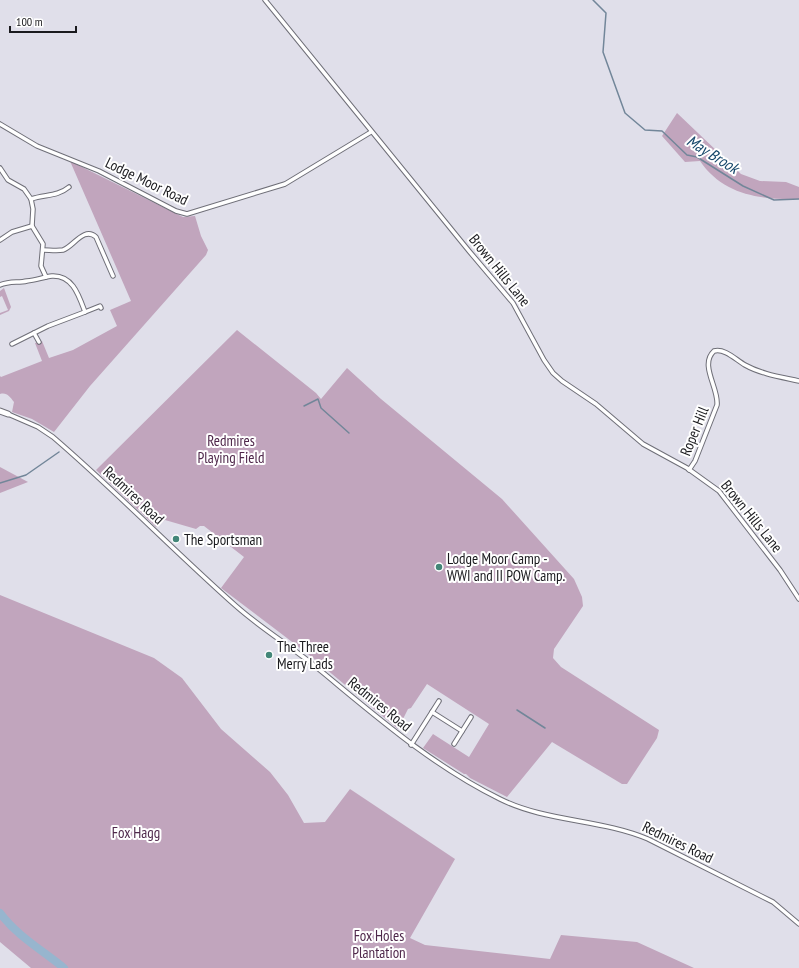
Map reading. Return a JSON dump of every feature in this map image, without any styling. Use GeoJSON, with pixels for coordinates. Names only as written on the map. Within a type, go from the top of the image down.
{"type":"FeatureCollection","features":[{"type":"Feature","properties":{"kind":"street","name":"Brown Hills Lane"},"geometry":{"type":"LineString","coordinates":[[265,0],[313,57],[371,132],[513,303],[544,360],[553,373],[562,381],[596,404],[643,444],[689,470],[719,491],[777,566],[799,599]]}},
{"type":"Feature","properties":{"kind":"street","name":"Lodge Moor Road"},"geometry":{"type":"LineString","coordinates":[[0,124],[37,146],[99,171],[176,211],[185,214],[194,213],[289,183],[371,132]]}},
{"type":"Feature","properties":{"kind":"street"},"geometry":{"type":"LineString","coordinates":[[0,168],[8,180],[24,189],[31,199],[33,209],[32,226],[41,240],[43,250],[41,266],[46,278]]}},
{"type":"Feature","properties":{"kind":"street"},"geometry":{"type":"LineString","coordinates":[[31,199],[41,196],[54,195],[69,187]]}},
{"type":"Feature","properties":{"kind":"street"},"geometry":{"type":"LineString","coordinates":[[0,240],[12,232],[32,226]]}},
{"type":"Feature","properties":{"kind":"street"},"geometry":{"type":"LineString","coordinates":[[43,250],[62,250],[78,238],[87,234],[93,235],[96,237],[113,276]]}},
{"type":"Feature","properties":{"kind":"street"},"geometry":{"type":"LineString","coordinates":[[0,285],[60,277],[72,284],[85,312]]}},
{"type":"Feature","properties":{"kind":"street"},"geometry":{"type":"LineString","coordinates":[[12,344],[34,333],[100,307]]}},
{"type":"Feature","properties":{"kind":"street"},"geometry":{"type":"LineString","coordinates":[[34,333],[38,342]]}},
{"type":"Feature","properties":{"kind":"street","name":"Roper Hill"},"geometry":{"type":"LineString","coordinates":[[689,470],[695,461],[717,405],[717,394],[708,363],[710,355],[714,350],[722,351],[756,370],[799,381]]}},
{"type":"Feature","properties":{"kind":"street","name":"Redmires Road"},"geometry":{"type":"LineString","coordinates":[[0,411],[38,427],[53,437],[237,607],[310,662],[411,745],[462,778],[507,802],[530,810],[629,832],[648,839],[773,902],[799,924]]}},
{"type":"Feature","properties":{"kind":"street"},"geometry":{"type":"LineString","coordinates":[[411,745],[438,701]]}},
{"type":"Feature","properties":{"kind":"street"},"geometry":{"type":"LineString","coordinates":[[432,712],[462,731]]}},
{"type":"Feature","properties":{"kind":"street"},"geometry":{"type":"LineString","coordinates":[[454,744],[471,718]]}},
{"type":"Feature","properties":{"kind":"green space"},"geometry":{"type":"Polygon","coordinates":[[[677,113],[741,174],[760,181],[786,182],[799,187],[799,199],[771,198],[744,193],[731,188],[720,181],[709,172],[700,161],[685,162],[662,136],[677,113]]]}},
{"type":"Feature","properties":{"kind":"green space"},"geometry":{"type":"Polygon","coordinates":[[[70,161],[183,217],[195,216],[201,236],[208,250],[206,255],[90,386],[54,432],[32,419],[12,412],[14,402],[6,394],[0,394],[0,376],[1,377],[42,361],[35,343],[42,341],[49,358],[73,350],[117,326],[110,310],[131,301],[70,161]]]}},
{"type":"Feature","properties":{"kind":"green space"},"geometry":{"type":"Polygon","coordinates":[[[4,288],[11,307],[9,311],[0,315],[0,313],[8,310],[2,296],[0,297],[0,291],[4,288]]]}},
{"type":"Feature","properties":{"kind":"green space","name":"Redmires Playing Field"},"geometry":{"type":"Polygon","coordinates":[[[237,330],[316,393],[321,399],[347,368],[381,399],[502,499],[574,579],[582,597],[583,606],[554,649],[553,658],[561,667],[659,730],[657,738],[627,784],[622,784],[552,742],[507,797],[470,778],[466,774],[423,748],[433,734],[469,757],[489,724],[427,684],[411,708],[408,709],[398,729],[308,654],[221,588],[244,557],[204,526],[200,526],[196,529],[165,520],[156,527],[96,470],[237,330]]]}},
{"type":"Feature","properties":{"kind":"green space"},"geometry":{"type":"Polygon","coordinates":[[[0,467],[28,482],[0,493],[0,467]]]}},
{"type":"Feature","properties":{"kind":"green space","name":"Fox Hagg"},"geometry":{"type":"Polygon","coordinates":[[[0,595],[154,658],[182,678],[221,729],[270,772],[288,795],[304,823],[325,822],[350,789],[455,859],[410,938],[425,945],[550,959],[561,935],[637,942],[694,968],[31,968],[0,942],[0,595]]]}},
{"type":"Feature","properties":{"kind":"waterway","name":"May Brook"},"geometry":{"type":"LineString","coordinates":[[593,0],[606,13],[603,52],[625,113],[645,130],[662,131],[687,155],[697,157],[743,186],[774,200],[799,199]]}},
{"type":"Feature","properties":{"kind":"waterway"},"geometry":{"type":"LineString","coordinates":[[304,406],[318,399],[321,408],[349,433]]}},
{"type":"Feature","properties":{"kind":"waterway"},"geometry":{"type":"LineString","coordinates":[[0,483],[26,475],[59,452]]}},
{"type":"Feature","properties":{"kind":"waterway"},"geometry":{"type":"LineString","coordinates":[[517,710],[545,728]]}},
{"type":"Feature","properties":{"kind":"waterway"},"geometry":{"type":"LineString","coordinates":[[0,913],[22,936],[64,968]]}},
{"type":"Feature","properties":{"kind":"place","name":"The Sportsman"},"geometry":{"type":"Point","coordinates":[176,539]}},
{"type":"Feature","properties":{"kind":"place","name":"Lodge Moor Camp - WWI and II POW Camp."},"geometry":{"type":"Point","coordinates":[439,567]}},
{"type":"Feature","properties":{"kind":"place","name":"The Three Merry Lads"},"geometry":{"type":"Point","coordinates":[269,655]}},
{"type":"Feature","properties":{"kind":"park label","name":"Fox Holes Plantation"},"geometry":{"type":"Point","coordinates":[379,944]}}]}
